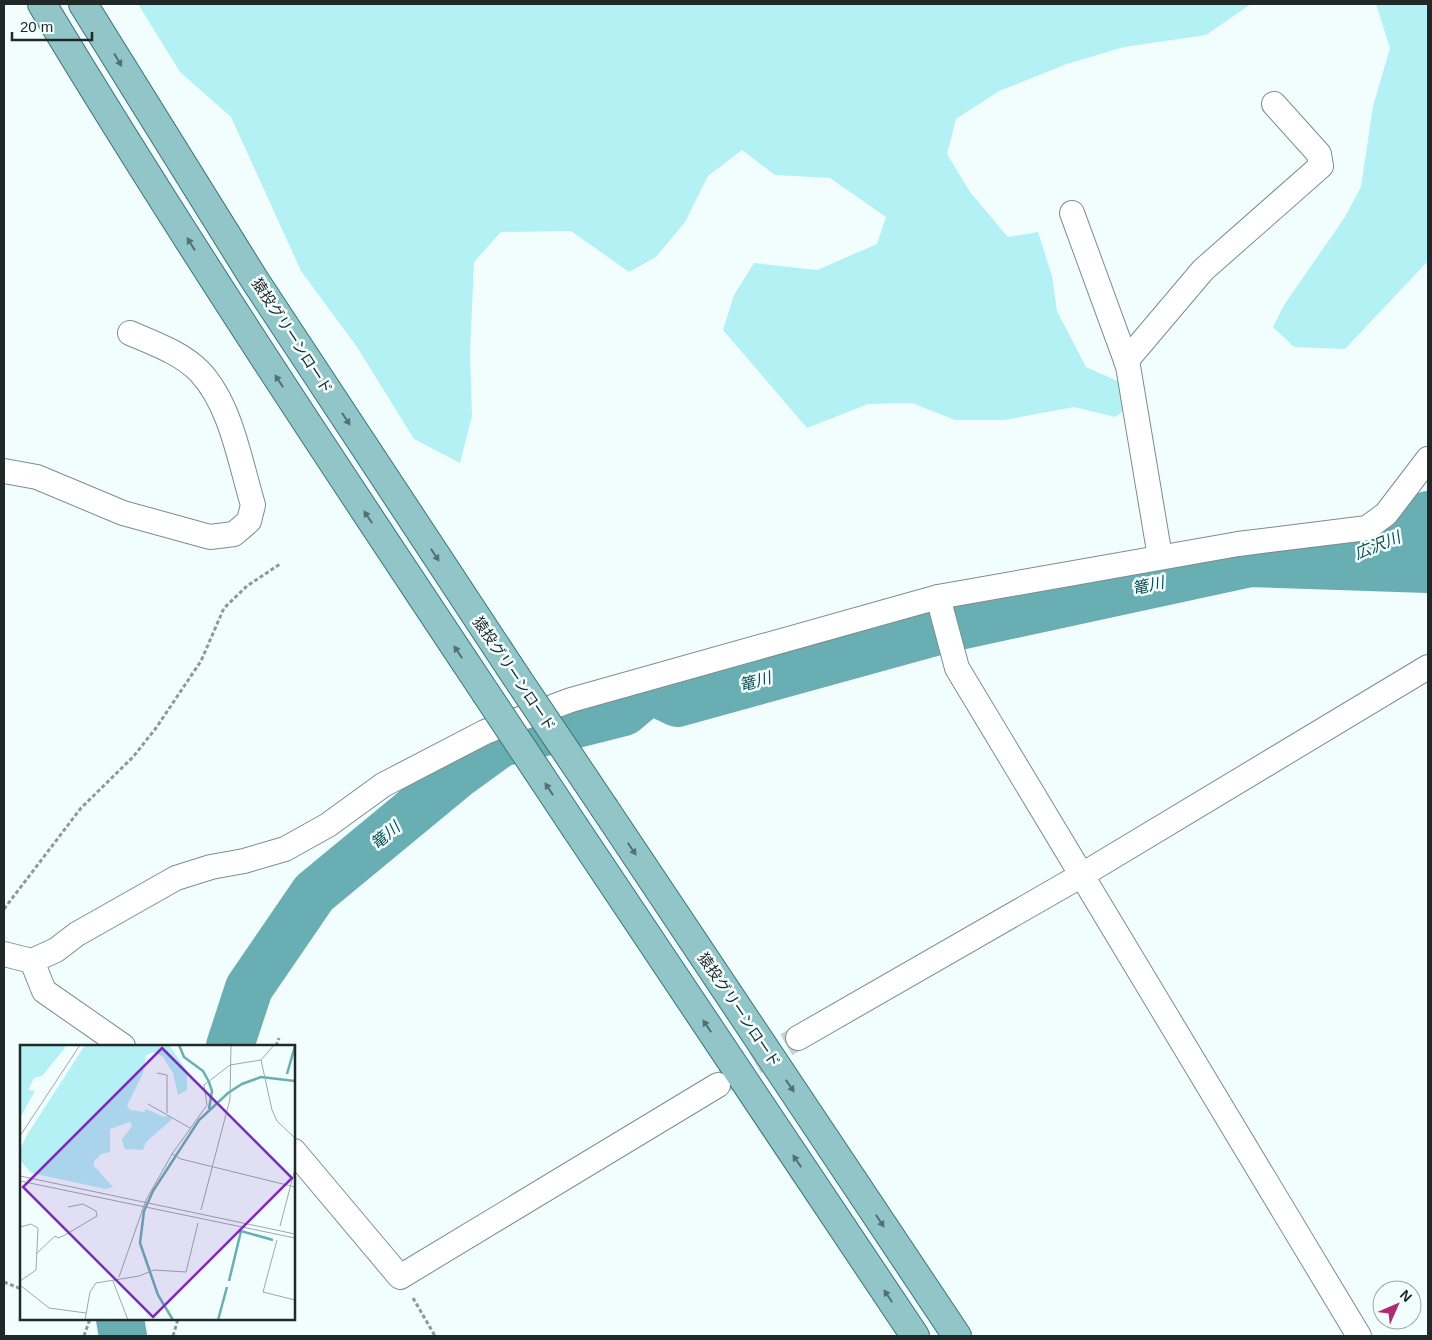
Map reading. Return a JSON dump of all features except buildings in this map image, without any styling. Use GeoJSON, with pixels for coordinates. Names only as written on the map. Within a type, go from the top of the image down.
{"type":"FeatureCollection","features":[{"type":"Feature","properties":{"kind":"main road"},"geometry":{"type":"LineString","coordinates":[[42,4],[224,297],[576,829],[915,1336]]}},
{"type":"Feature","properties":{"kind":"main road","name":"猿投グリーンロード"},"geometry":{"type":"LineString","coordinates":[[83,4],[254,279],[515,675],[957,1336]]}},
{"type":"Feature","properties":{"kind":"street"},"geometry":{"type":"LineString","coordinates":[[1126,361],[1204,270],[1321,166],[1319,154],[1274,104]]}},
{"type":"Feature","properties":{"kind":"street"},"geometry":{"type":"LineString","coordinates":[[1072,213],[1126,361],[1160,557]]}},
{"type":"Feature","properties":{"kind":"street"},"geometry":{"type":"LineString","coordinates":[[4,471],[37,477],[123,513],[210,536],[234,534],[250,521],[253,505],[221,401],[199,371],[166,348],[130,333]]}},
{"type":"Feature","properties":{"kind":"street"},"geometry":{"type":"LineString","coordinates":[[4,954],[32,961],[56,950],[77,934],[176,878],[211,867],[244,861],[285,849],[328,824],[383,785],[485,732],[570,700],[939,601],[1160,557],[1238,544],[1367,528],[1386,514],[1428,459]]}},
{"type":"Feature","properties":{"kind":"street"},"geometry":{"type":"LineString","coordinates":[[939,601],[957,668],[1359,1336]]}},
{"type":"Feature","properties":{"kind":"street"},"geometry":{"type":"LineString","coordinates":[[798,1038],[1082,875],[1428,667]]}},
{"type":"Feature","properties":{"kind":"street"},"geometry":{"type":"LineString","coordinates":[[32,961],[44,991],[122,1045]]}},
{"type":"Feature","properties":{"kind":"street"},"geometry":{"type":"LineString","coordinates":[[295,1152],[400,1277],[718,1085]]}},
{"type":"Feature","properties":{"kind":"path"},"geometry":{"type":"LineString","coordinates":[[4,909],[81,808],[133,757],[156,728],[201,662],[224,608],[247,586],[280,564]]}},
{"type":"Feature","properties":{"kind":"path"},"geometry":{"type":"LineString","coordinates":[[276,1045],[280,1038]]}},
{"type":"Feature","properties":{"kind":"path"},"geometry":{"type":"LineString","coordinates":[[400,1277],[435,1336]]}},
{"type":"Feature","properties":{"kind":"path"},"geometry":{"type":"LineString","coordinates":[[4,1282],[20,1289]]}},
{"type":"Feature","properties":{"kind":"path"},"geometry":{"type":"LineString","coordinates":[[84,1336],[90,1320]]}},
{"type":"Feature","properties":{"kind":"path"},"geometry":{"type":"LineString","coordinates":[[173,1336],[178,1320]]}},
{"type":"Feature","properties":{"kind":"shaded area"},"geometry":{"type":"Polygon","coordinates":[[[138,4],[1251,4],[1206,35],[1124,47],[1067,64],[999,91],[956,119],[947,154],[970,192],[1008,237],[1038,232],[1052,276],[1057,311],[1086,367],[1122,383],[1133,404],[1115,417],[1074,407],[1004,420],[955,420],[912,403],[868,404],[807,428],[723,330],[734,295],[754,263],[817,270],[877,244],[886,217],[830,178],[775,175],[742,150],[708,176],[685,222],[656,257],[629,272],[571,231],[501,232],[474,262],[470,353],[472,416],[460,463],[414,439],[357,347],[301,271],[231,117],[180,72],[138,4]]]}},
{"type":"Feature","properties":{"kind":"shaded area"},"geometry":{"type":"Polygon","coordinates":[[[1376,4],[1428,4],[1428,261],[1345,349],[1294,347],[1273,327],[1284,305],[1345,217],[1361,187],[1373,106],[1390,48],[1376,4]]]}},
{"type":"Feature","properties":{"kind":"waterway","name":"広沢川"},"geometry":{"type":"LineString","coordinates":[[1343,558],[1398,540],[1428,515]]}},
{"type":"Feature","properties":{"kind":"waterway","name":"篭川"},"geometry":{"type":"LineString","coordinates":[[230,1045],[249,988],[314,893],[458,774],[501,743],[624,712],[650,690],[677,703],[945,629],[1250,563],[1428,569]]}},
{"type":"Feature","properties":{"kind":"waterway","name":"篭川"},"geometry":{"type":"LineString","coordinates":[[120,1320],[123,1336]]}},
{"type":"Feature","properties":{"kind":"tunnel"},"geometry":{"type":"LineString","coordinates":[[724,1081],[798,1038]]}}]}
